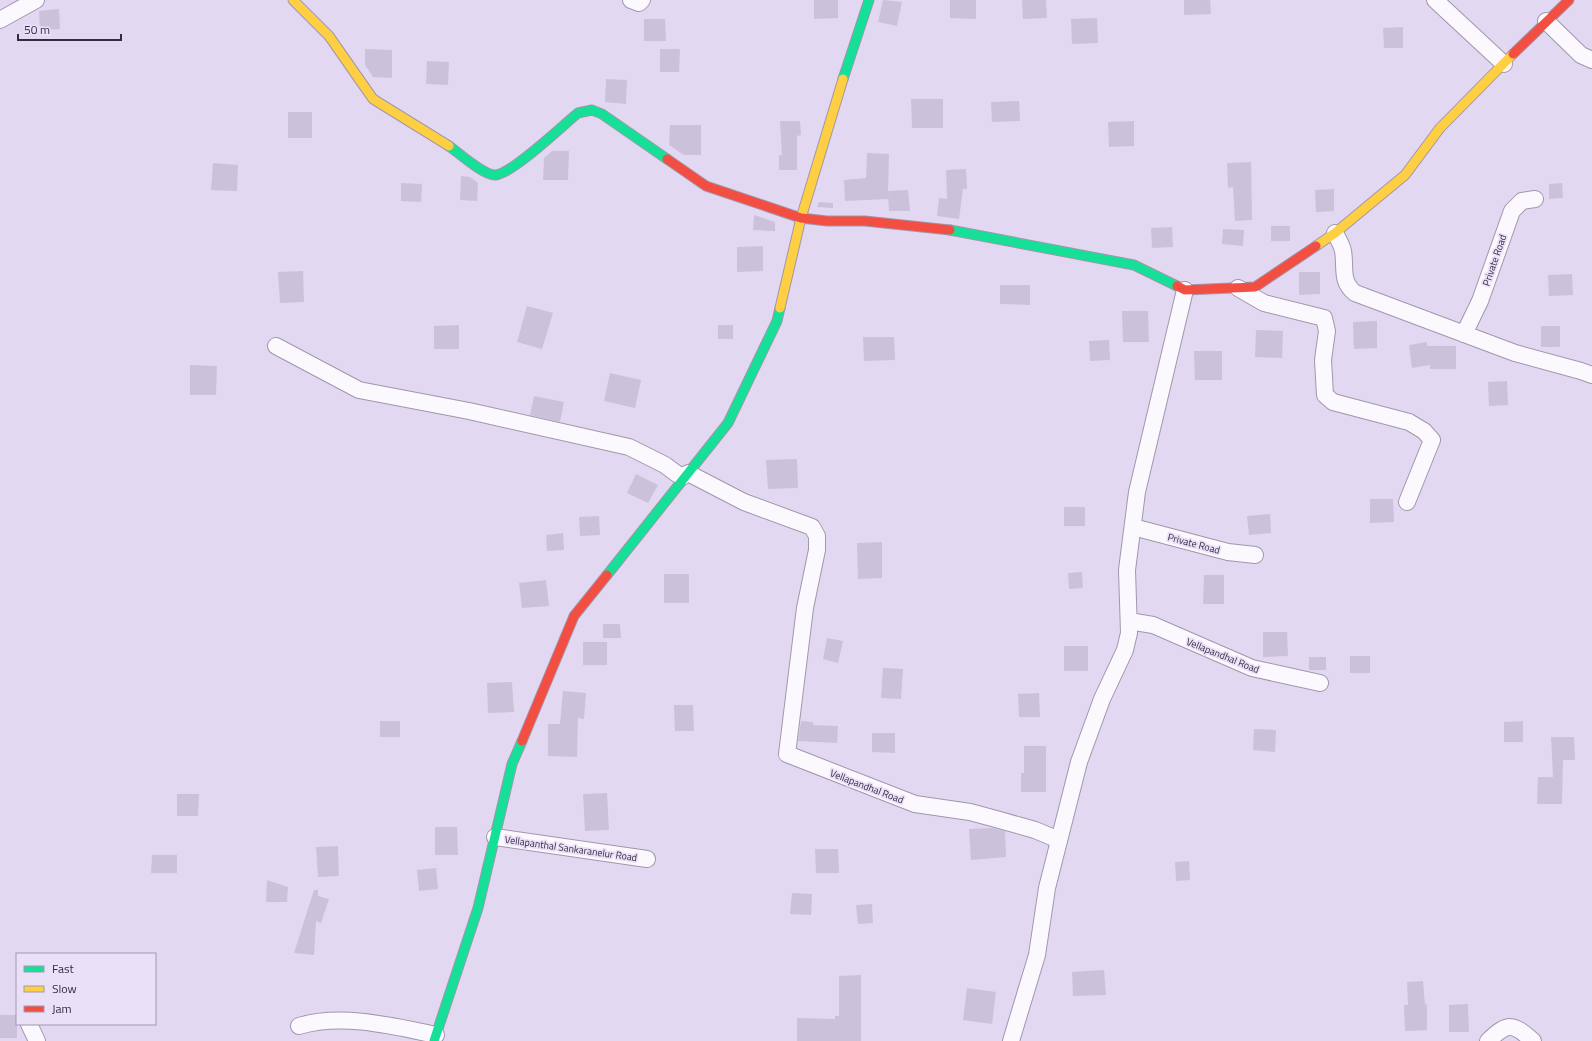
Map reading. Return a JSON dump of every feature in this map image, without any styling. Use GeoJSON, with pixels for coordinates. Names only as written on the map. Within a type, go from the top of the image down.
{"type":"FeatureCollection","features":[{"type":"Feature","properties":{"kind":"street"},"geometry":{"type":"LineString","coordinates":[[0,20],[36,0]]}},
{"type":"Feature","properties":{"kind":"street"},"geometry":{"type":"LineString","coordinates":[[293,0],[329,36],[373,99],[437,137],[483,171],[495,175],[511,169],[578,113],[592,110],[602,114],[706,186],[801,218],[827,221],[865,221],[951,230],[1134,265],[1185,290],[1255,287],[1335,233],[1405,175],[1440,128],[1546,20],[1569,0]]}},
{"type":"Feature","properties":{"kind":"street"},"geometry":{"type":"LineString","coordinates":[[631,0],[639,3],[642,0]]}},
{"type":"Feature","properties":{"kind":"street"},"geometry":{"type":"LineString","coordinates":[[299,1026],[314,1022],[350,1022],[395,1026],[435,1038],[478,908],[512,764],[574,616],[728,423],[777,321],[801,218],[853,46],[869,0]]}},
{"type":"Feature","properties":{"kind":"street"},"geometry":{"type":"LineString","coordinates":[[1435,0],[1504,64]]}},
{"type":"Feature","properties":{"kind":"street"},"geometry":{"type":"LineString","coordinates":[[1546,20],[1582,55],[1592,60]]}},
{"type":"Feature","properties":{"kind":"street","name":"Private Road"},"geometry":{"type":"LineString","coordinates":[[1464,334],[1480,300],[1512,211],[1522,200],[1535,199]]}},
{"type":"Feature","properties":{"kind":"street"},"geometry":{"type":"LineString","coordinates":[[1335,233],[1343,250],[1345,280],[1348,288],[1355,293],[1515,353],[1592,375]]}},
{"type":"Feature","properties":{"kind":"street"},"geometry":{"type":"LineString","coordinates":[[1238,288],[1264,303],[1324,318],[1327,331],[1323,360],[1325,395],[1333,402],[1409,422],[1424,431],[1432,440],[1407,502]]}},
{"type":"Feature","properties":{"kind":"street"},"geometry":{"type":"LineString","coordinates":[[1011,1041],[1037,955],[1047,888],[1080,762],[1102,698],[1125,650],[1129,633],[1128,570],[1137,492],[1185,290]]}},
{"type":"Feature","properties":{"kind":"street"},"geometry":{"type":"LineString","coordinates":[[276,346],[359,390],[629,447],[666,465],[677,474],[686,474]]}},
{"type":"Feature","properties":{"kind":"street","name":"Vellapandhal Road"},"geometry":{"type":"LineString","coordinates":[[686,474],[744,502],[812,527],[817,536],[816,556],[805,608],[787,754],[915,804],[970,812],[1036,830],[1059,840]]}},
{"type":"Feature","properties":{"kind":"street","name":"Private Road"},"geometry":{"type":"LineString","coordinates":[[1133,526],[1228,552],[1255,555]]}},
{"type":"Feature","properties":{"kind":"street","name":"Vellapandhal Road"},"geometry":{"type":"LineString","coordinates":[[1129,621],[1153,625],[1252,668],[1320,684]]}},
{"type":"Feature","properties":{"kind":"street","name":"Vellapanthal Sankaranelur Road"},"geometry":{"type":"LineString","coordinates":[[495,838],[647,859]]}},
{"type":"Feature","properties":{"kind":"street"},"geometry":{"type":"LineString","coordinates":[[29,1025],[37,1041]]}},
{"type":"Feature","properties":{"kind":"street"},"geometry":{"type":"LineString","coordinates":[[1488,1041],[1504,1027],[1510,1026],[1521,1030],[1533,1041]]}},
{"type":"Feature","properties":{"kind":"building"},"geometry":{"type":"Polygon","coordinates":[[[814,0],[838,0],[838,18],[814,19],[814,0]]]}},
{"type":"Feature","properties":{"kind":"building"},"geometry":{"type":"Polygon","coordinates":[[[883,0],[902,2],[897,26],[878,22],[883,0]]]}},
{"type":"Feature","properties":{"kind":"building"},"geometry":{"type":"Polygon","coordinates":[[[950,0],[976,0],[976,19],[950,18],[950,0]]]}},
{"type":"Feature","properties":{"kind":"building"},"geometry":{"type":"Polygon","coordinates":[[[1022,0],[1046,0],[1047,18],[1023,19],[1022,0]]]}},
{"type":"Feature","properties":{"kind":"building"},"geometry":{"type":"Polygon","coordinates":[[[1184,0],[1210,0],[1211,14],[1184,15],[1184,0]]]}},
{"type":"Feature","properties":{"kind":"building"},"geometry":{"type":"Polygon","coordinates":[[[59,9],[60,29],[40,30],[39,11],[59,9]]]}},
{"type":"Feature","properties":{"kind":"building"},"geometry":{"type":"Polygon","coordinates":[[[1097,18],[1098,43],[1072,44],[1071,19],[1097,18]]]}},
{"type":"Feature","properties":{"kind":"building"},"geometry":{"type":"Polygon","coordinates":[[[644,19],[665,19],[666,41],[644,41],[644,19]]]}},
{"type":"Feature","properties":{"kind":"building"},"geometry":{"type":"Polygon","coordinates":[[[1403,27],[1403,48],[1384,48],[1383,28],[1403,27]]]}},
{"type":"Feature","properties":{"kind":"building"},"geometry":{"type":"Polygon","coordinates":[[[365,49],[392,50],[392,78],[373,77],[365,65],[365,49]]]}},
{"type":"Feature","properties":{"kind":"building"},"geometry":{"type":"Polygon","coordinates":[[[660,49],[680,49],[679,72],[660,72],[660,49]]]}},
{"type":"Feature","properties":{"kind":"building"},"geometry":{"type":"Polygon","coordinates":[[[427,61],[449,62],[448,85],[426,84],[427,61]]]}},
{"type":"Feature","properties":{"kind":"building"},"geometry":{"type":"Polygon","coordinates":[[[606,79],[627,80],[626,104],[605,102],[606,79]]]}},
{"type":"Feature","properties":{"kind":"building"},"geometry":{"type":"Polygon","coordinates":[[[911,99],[943,99],[943,128],[912,128],[911,99]]]}},
{"type":"Feature","properties":{"kind":"building"},"geometry":{"type":"Polygon","coordinates":[[[1019,101],[1020,121],[992,122],[991,102],[1019,101]]]}},
{"type":"Feature","properties":{"kind":"building"},"geometry":{"type":"Polygon","coordinates":[[[288,112],[312,112],[312,138],[288,138],[288,112]]]}},
{"type":"Feature","properties":{"kind":"building"},"geometry":{"type":"Polygon","coordinates":[[[780,121],[800,121],[801,135],[797,136],[797,170],[779,170],[779,155],[782,155],[780,121]]]}},
{"type":"Feature","properties":{"kind":"building"},"geometry":{"type":"Polygon","coordinates":[[[1134,121],[1134,146],[1109,147],[1108,122],[1134,121]]]}},
{"type":"Feature","properties":{"kind":"building"},"geometry":{"type":"Polygon","coordinates":[[[670,125],[701,125],[701,155],[684,155],[669,145],[670,125]]]}},
{"type":"Feature","properties":{"kind":"building"},"geometry":{"type":"Polygon","coordinates":[[[552,151],[569,151],[568,180],[543,180],[544,158],[552,151]]]}},
{"type":"Feature","properties":{"kind":"building"},"geometry":{"type":"Polygon","coordinates":[[[867,153],[889,154],[888,191],[908,190],[910,211],[889,211],[888,195],[888,199],[845,201],[844,180],[866,178],[867,153]]]}},
{"type":"Feature","properties":{"kind":"building"},"geometry":{"type":"Polygon","coordinates":[[[1251,162],[1252,220],[1235,221],[1233,187],[1228,188],[1227,163],[1251,162]]]}},
{"type":"Feature","properties":{"kind":"building"},"geometry":{"type":"Polygon","coordinates":[[[213,163],[238,165],[237,191],[211,190],[213,163]]]}},
{"type":"Feature","properties":{"kind":"building"},"geometry":{"type":"Polygon","coordinates":[[[966,169],[967,189],[963,189],[959,219],[937,216],[939,198],[947,199],[946,170],[966,169]]]}},
{"type":"Feature","properties":{"kind":"building"},"geometry":{"type":"Polygon","coordinates":[[[461,176],[470,177],[478,183],[477,201],[460,200],[461,176]]]}},
{"type":"Feature","properties":{"kind":"building"},"geometry":{"type":"Polygon","coordinates":[[[401,183],[422,184],[421,202],[401,201],[401,183]]]}},
{"type":"Feature","properties":{"kind":"building"},"geometry":{"type":"Polygon","coordinates":[[[1562,183],[1563,198],[1549,199],[1549,184],[1562,183]]]}},
{"type":"Feature","properties":{"kind":"building"},"geometry":{"type":"Polygon","coordinates":[[[1334,189],[1334,211],[1316,212],[1315,190],[1334,189]]]}},
{"type":"Feature","properties":{"kind":"building"},"geometry":{"type":"Polygon","coordinates":[[[819,202],[833,203],[833,208],[817,207],[819,202]]]}},
{"type":"Feature","properties":{"kind":"building"},"geometry":{"type":"Polygon","coordinates":[[[754,215],[775,222],[775,231],[753,230],[754,215]]]}},
{"type":"Feature","properties":{"kind":"building"},"geometry":{"type":"Polygon","coordinates":[[[1271,226],[1290,226],[1290,241],[1271,241],[1271,226]]]}},
{"type":"Feature","properties":{"kind":"building"},"geometry":{"type":"Polygon","coordinates":[[[1172,227],[1173,247],[1152,248],[1151,228],[1172,227]]]}},
{"type":"Feature","properties":{"kind":"building"},"geometry":{"type":"Polygon","coordinates":[[[1223,229],[1244,230],[1243,246],[1222,244],[1223,229]]]}},
{"type":"Feature","properties":{"kind":"building"},"geometry":{"type":"Polygon","coordinates":[[[763,246],[763,271],[737,272],[737,247],[763,246]]]}},
{"type":"Feature","properties":{"kind":"building"},"geometry":{"type":"Polygon","coordinates":[[[303,271],[304,302],[280,303],[278,272],[303,271]]]}},
{"type":"Feature","properties":{"kind":"building"},"geometry":{"type":"Polygon","coordinates":[[[1299,272],[1320,272],[1320,294],[1299,295],[1299,272]]]}},
{"type":"Feature","properties":{"kind":"building"},"geometry":{"type":"Polygon","coordinates":[[[1572,274],[1573,295],[1549,296],[1548,275],[1572,274]]]}},
{"type":"Feature","properties":{"kind":"building"},"geometry":{"type":"Polygon","coordinates":[[[1000,285],[1030,285],[1030,305],[1000,304],[1000,285]]]}},
{"type":"Feature","properties":{"kind":"building"},"geometry":{"type":"Polygon","coordinates":[[[527,306],[553,313],[542,349],[517,342],[527,306]]]}},
{"type":"Feature","properties":{"kind":"building"},"geometry":{"type":"Polygon","coordinates":[[[1122,311],[1148,311],[1149,342],[1123,342],[1122,311]]]}},
{"type":"Feature","properties":{"kind":"building"},"geometry":{"type":"Polygon","coordinates":[[[1377,321],[1377,348],[1354,349],[1353,322],[1377,321]]]}},
{"type":"Feature","properties":{"kind":"building"},"geometry":{"type":"Polygon","coordinates":[[[459,325],[459,349],[434,349],[434,326],[459,325]]]}},
{"type":"Feature","properties":{"kind":"building"},"geometry":{"type":"Polygon","coordinates":[[[718,325],[733,325],[733,339],[718,339],[718,325]]]}},
{"type":"Feature","properties":{"kind":"building"},"geometry":{"type":"Polygon","coordinates":[[[1541,326],[1560,326],[1560,347],[1541,347],[1541,326]]]}},
{"type":"Feature","properties":{"kind":"building"},"geometry":{"type":"Polygon","coordinates":[[[1256,330],[1283,331],[1282,358],[1255,357],[1256,330]]]}},
{"type":"Feature","properties":{"kind":"building"},"geometry":{"type":"Polygon","coordinates":[[[863,337],[894,337],[895,360],[864,361],[863,337]]]}},
{"type":"Feature","properties":{"kind":"building"},"geometry":{"type":"Polygon","coordinates":[[[1109,340],[1110,360],[1090,361],[1089,341],[1109,340]]]}},
{"type":"Feature","properties":{"kind":"building"},"geometry":{"type":"Polygon","coordinates":[[[1427,342],[1427,346],[1456,346],[1456,369],[1430,369],[1430,365],[1412,368],[1409,345],[1427,342]]]}},
{"type":"Feature","properties":{"kind":"building"},"geometry":{"type":"Polygon","coordinates":[[[1194,351],[1222,351],[1222,380],[1195,380],[1194,351]]]}},
{"type":"Feature","properties":{"kind":"building"},"geometry":{"type":"Polygon","coordinates":[[[190,365],[217,366],[216,395],[190,395],[190,365]]]}},
{"type":"Feature","properties":{"kind":"building"},"geometry":{"type":"Polygon","coordinates":[[[610,373],[641,380],[635,408],[604,401],[610,373]]]}},
{"type":"Feature","properties":{"kind":"building"},"geometry":{"type":"Polygon","coordinates":[[[1507,381],[1508,405],[1489,406],[1488,382],[1507,381]]]}},
{"type":"Feature","properties":{"kind":"building"},"geometry":{"type":"Polygon","coordinates":[[[534,396],[564,402],[560,422],[530,415],[534,396]]]}},
{"type":"Feature","properties":{"kind":"building"},"geometry":{"type":"Polygon","coordinates":[[[797,459],[798,488],[768,489],[766,460],[797,459]]]}},
{"type":"Feature","properties":{"kind":"building"},"geometry":{"type":"Polygon","coordinates":[[[636,474],[658,485],[648,503],[627,493],[636,474]]]}},
{"type":"Feature","properties":{"kind":"building"},"geometry":{"type":"Polygon","coordinates":[[[1370,499],[1393,499],[1394,522],[1370,523],[1370,499]]]}},
{"type":"Feature","properties":{"kind":"building"},"geometry":{"type":"Polygon","coordinates":[[[1064,507],[1085,507],[1085,526],[1064,526],[1064,507]]]}},
{"type":"Feature","properties":{"kind":"building"},"geometry":{"type":"Polygon","coordinates":[[[1270,514],[1271,533],[1249,535],[1247,516],[1270,514]]]}},
{"type":"Feature","properties":{"kind":"building"},"geometry":{"type":"Polygon","coordinates":[[[599,516],[600,535],[580,536],[579,517],[599,516]]]}},
{"type":"Feature","properties":{"kind":"building"},"geometry":{"type":"Polygon","coordinates":[[[563,533],[564,550],[547,551],[546,535],[563,533]]]}},
{"type":"Feature","properties":{"kind":"building"},"geometry":{"type":"Polygon","coordinates":[[[882,542],[882,578],[858,579],[857,543],[882,542]]]}},
{"type":"Feature","properties":{"kind":"building"},"geometry":{"type":"Polygon","coordinates":[[[1082,572],[1083,588],[1069,589],[1068,573],[1082,572]]]}},
{"type":"Feature","properties":{"kind":"building"},"geometry":{"type":"Polygon","coordinates":[[[664,574],[689,574],[689,603],[664,603],[664,574]]]}},
{"type":"Feature","properties":{"kind":"building"},"geometry":{"type":"Polygon","coordinates":[[[1204,575],[1224,575],[1224,604],[1203,604],[1204,575]]]}},
{"type":"Feature","properties":{"kind":"building"},"geometry":{"type":"Polygon","coordinates":[[[546,580],[549,606],[522,608],[519,583],[546,580]]]}},
{"type":"Feature","properties":{"kind":"building"},"geometry":{"type":"Polygon","coordinates":[[[603,624],[620,624],[621,638],[603,638],[603,624]]]}},
{"type":"Feature","properties":{"kind":"building"},"geometry":{"type":"Polygon","coordinates":[[[1263,632],[1287,632],[1288,656],[1263,657],[1263,632]]]}},
{"type":"Feature","properties":{"kind":"building"},"geometry":{"type":"Polygon","coordinates":[[[827,638],[843,641],[838,663],[823,659],[827,638]]]}},
{"type":"Feature","properties":{"kind":"building"},"geometry":{"type":"Polygon","coordinates":[[[583,642],[607,642],[607,665],[583,665],[583,642]]]}},
{"type":"Feature","properties":{"kind":"building"},"geometry":{"type":"Polygon","coordinates":[[[1064,646],[1088,646],[1088,671],[1064,671],[1064,646]]]}},
{"type":"Feature","properties":{"kind":"building"},"geometry":{"type":"Polygon","coordinates":[[[1350,656],[1370,656],[1370,673],[1350,673],[1350,656]]]}},
{"type":"Feature","properties":{"kind":"building"},"geometry":{"type":"Polygon","coordinates":[[[1309,657],[1326,657],[1326,670],[1309,670],[1309,657]]]}},
{"type":"Feature","properties":{"kind":"building"},"geometry":{"type":"Polygon","coordinates":[[[883,668],[903,669],[901,699],[881,698],[883,668]]]}},
{"type":"Feature","properties":{"kind":"building"},"geometry":{"type":"Polygon","coordinates":[[[512,682],[514,712],[488,713],[487,683],[512,682]]]}},
{"type":"Feature","properties":{"kind":"building"},"geometry":{"type":"Polygon","coordinates":[[[563,691],[586,693],[584,719],[578,718],[577,757],[548,756],[548,724],[560,724],[563,691]]]}},
{"type":"Feature","properties":{"kind":"building"},"geometry":{"type":"Polygon","coordinates":[[[1039,693],[1040,717],[1019,717],[1018,694],[1039,693]]]}},
{"type":"Feature","properties":{"kind":"building"},"geometry":{"type":"Polygon","coordinates":[[[674,705],[693,705],[694,731],[675,731],[674,705]]]}},
{"type":"Feature","properties":{"kind":"building"},"geometry":{"type":"Polygon","coordinates":[[[380,721],[400,721],[400,737],[380,737],[380,721]]]}},
{"type":"Feature","properties":{"kind":"building"},"geometry":{"type":"Polygon","coordinates":[[[801,721],[813,722],[813,725],[838,726],[837,743],[798,741],[801,721]]]}},
{"type":"Feature","properties":{"kind":"building"},"geometry":{"type":"Polygon","coordinates":[[[1523,721],[1523,742],[1504,742],[1504,722],[1523,721]]]}},
{"type":"Feature","properties":{"kind":"building"},"geometry":{"type":"Polygon","coordinates":[[[1254,729],[1276,730],[1275,752],[1253,750],[1254,729]]]}},
{"type":"Feature","properties":{"kind":"building"},"geometry":{"type":"Polygon","coordinates":[[[872,733],[895,733],[895,753],[872,752],[872,733]]]}},
{"type":"Feature","properties":{"kind":"building"},"geometry":{"type":"Polygon","coordinates":[[[1551,737],[1574,737],[1575,760],[1563,760],[1562,804],[1537,804],[1538,777],[1553,777],[1551,737]]]}},
{"type":"Feature","properties":{"kind":"building"},"geometry":{"type":"Polygon","coordinates":[[[1024,746],[1046,746],[1046,792],[1021,792],[1021,773],[1024,773],[1024,746]]]}},
{"type":"Feature","properties":{"kind":"building"},"geometry":{"type":"Polygon","coordinates":[[[607,793],[609,830],[585,831],[583,794],[607,793]]]}},
{"type":"Feature","properties":{"kind":"building"},"geometry":{"type":"Polygon","coordinates":[[[177,794],[199,794],[198,816],[177,816],[177,794]]]}},
{"type":"Feature","properties":{"kind":"building"},"geometry":{"type":"Polygon","coordinates":[[[435,827],[457,827],[458,855],[435,855],[435,827]]]}},
{"type":"Feature","properties":{"kind":"building"},"geometry":{"type":"Polygon","coordinates":[[[992,828],[1005,831],[1006,857],[971,860],[969,829],[992,828]]]}},
{"type":"Feature","properties":{"kind":"building"},"geometry":{"type":"Polygon","coordinates":[[[338,846],[339,876],[318,877],[316,847],[338,846]]]}},
{"type":"Feature","properties":{"kind":"building"},"geometry":{"type":"Polygon","coordinates":[[[815,849],[838,849],[839,873],[816,873],[815,849]]]}},
{"type":"Feature","properties":{"kind":"building"},"geometry":{"type":"Polygon","coordinates":[[[152,855],[177,855],[177,873],[151,873],[152,855]]]}},
{"type":"Feature","properties":{"kind":"building"},"geometry":{"type":"Polygon","coordinates":[[[1189,861],[1190,880],[1176,881],[1175,862],[1189,861]]]}},
{"type":"Feature","properties":{"kind":"building"},"geometry":{"type":"Polygon","coordinates":[[[436,868],[438,889],[419,891],[417,870],[436,868]]]}},
{"type":"Feature","properties":{"kind":"building"},"geometry":{"type":"Polygon","coordinates":[[[267,880],[288,887],[287,902],[266,902],[267,880]]]}},
{"type":"Feature","properties":{"kind":"building"},"geometry":{"type":"Polygon","coordinates":[[[314,890],[318,890],[318,896],[329,899],[321,923],[316,921],[314,955],[294,953],[314,890]]]}},
{"type":"Feature","properties":{"kind":"building"},"geometry":{"type":"Polygon","coordinates":[[[792,893],[812,894],[811,915],[790,914],[792,893]]]}},
{"type":"Feature","properties":{"kind":"building"},"geometry":{"type":"Polygon","coordinates":[[[872,904],[873,923],[858,924],[856,905],[872,904]]]}},
{"type":"Feature","properties":{"kind":"building"},"geometry":{"type":"Polygon","coordinates":[[[1104,970],[1106,995],[1073,996],[1072,972],[1104,970]]]}},
{"type":"Feature","properties":{"kind":"building"},"geometry":{"type":"Polygon","coordinates":[[[861,975],[861,1041],[797,1041],[797,1018],[835,1019],[835,1016],[839,1016],[839,976],[861,975]]]}},
{"type":"Feature","properties":{"kind":"building"},"geometry":{"type":"Polygon","coordinates":[[[1423,981],[1425,1005],[1427,1004],[1427,1030],[1405,1031],[1404,1005],[1408,1005],[1407,982],[1423,981]]]}},
{"type":"Feature","properties":{"kind":"building"},"geometry":{"type":"Polygon","coordinates":[[[967,988],[996,992],[992,1024],[963,1020],[967,988]]]}},
{"type":"Feature","properties":{"kind":"building"},"geometry":{"type":"Polygon","coordinates":[[[1468,1004],[1469,1032],[1449,1032],[1449,1005],[1468,1004]]]}},
{"type":"Feature","properties":{"kind":"building"},"geometry":{"type":"Polygon","coordinates":[[[0,1015],[16,1015],[17,1038],[0,1038],[0,1015]]]}},
{"type":"Feature","properties":{"kind":"traffic: fast"},"geometry":{"type":"LineString","coordinates":[[843,79],[869,0]]}},
{"type":"Feature","properties":{"kind":"traffic: fast"},"geometry":{"type":"LineString","coordinates":[[449,146],[478,168],[490,174],[495,175],[503,173],[524,159],[578,113],[592,110],[602,114],[667,159]]}},
{"type":"Feature","properties":{"kind":"traffic: fast"},"geometry":{"type":"LineString","coordinates":[[950,230],[1134,265],[1177,286]]}},
{"type":"Feature","properties":{"kind":"traffic: fast"},"geometry":{"type":"LineString","coordinates":[[607,575],[728,423],[777,321],[780,308]]}},
{"type":"Feature","properties":{"kind":"traffic: fast"},"geometry":{"type":"LineString","coordinates":[[434,1041],[478,908],[512,764],[522,741]]}},
{"type":"Feature","properties":{"kind":"traffic: slow"},"geometry":{"type":"LineString","coordinates":[[293,0],[329,36],[373,99],[449,146]]}},
{"type":"Feature","properties":{"kind":"traffic: slow"},"geometry":{"type":"LineString","coordinates":[[1316,246],[1335,233],[1405,175],[1440,128],[1513,54]]}},
{"type":"Feature","properties":{"kind":"traffic: slow"},"geometry":{"type":"LineString","coordinates":[[780,308],[801,218],[843,79]]}},
{"type":"Feature","properties":{"kind":"traffic: jam"},"geometry":{"type":"LineString","coordinates":[[1513,54],[1569,0]]}},
{"type":"Feature","properties":{"kind":"traffic: jam"},"geometry":{"type":"LineString","coordinates":[[667,159],[706,186],[801,218],[827,221],[865,221],[950,230]]}},
{"type":"Feature","properties":{"kind":"traffic: jam"},"geometry":{"type":"LineString","coordinates":[[1177,286],[1185,290],[1255,287],[1316,246]]}},
{"type":"Feature","properties":{"kind":"traffic: jam"},"geometry":{"type":"LineString","coordinates":[[522,741],[574,616],[607,575]]}}]}
